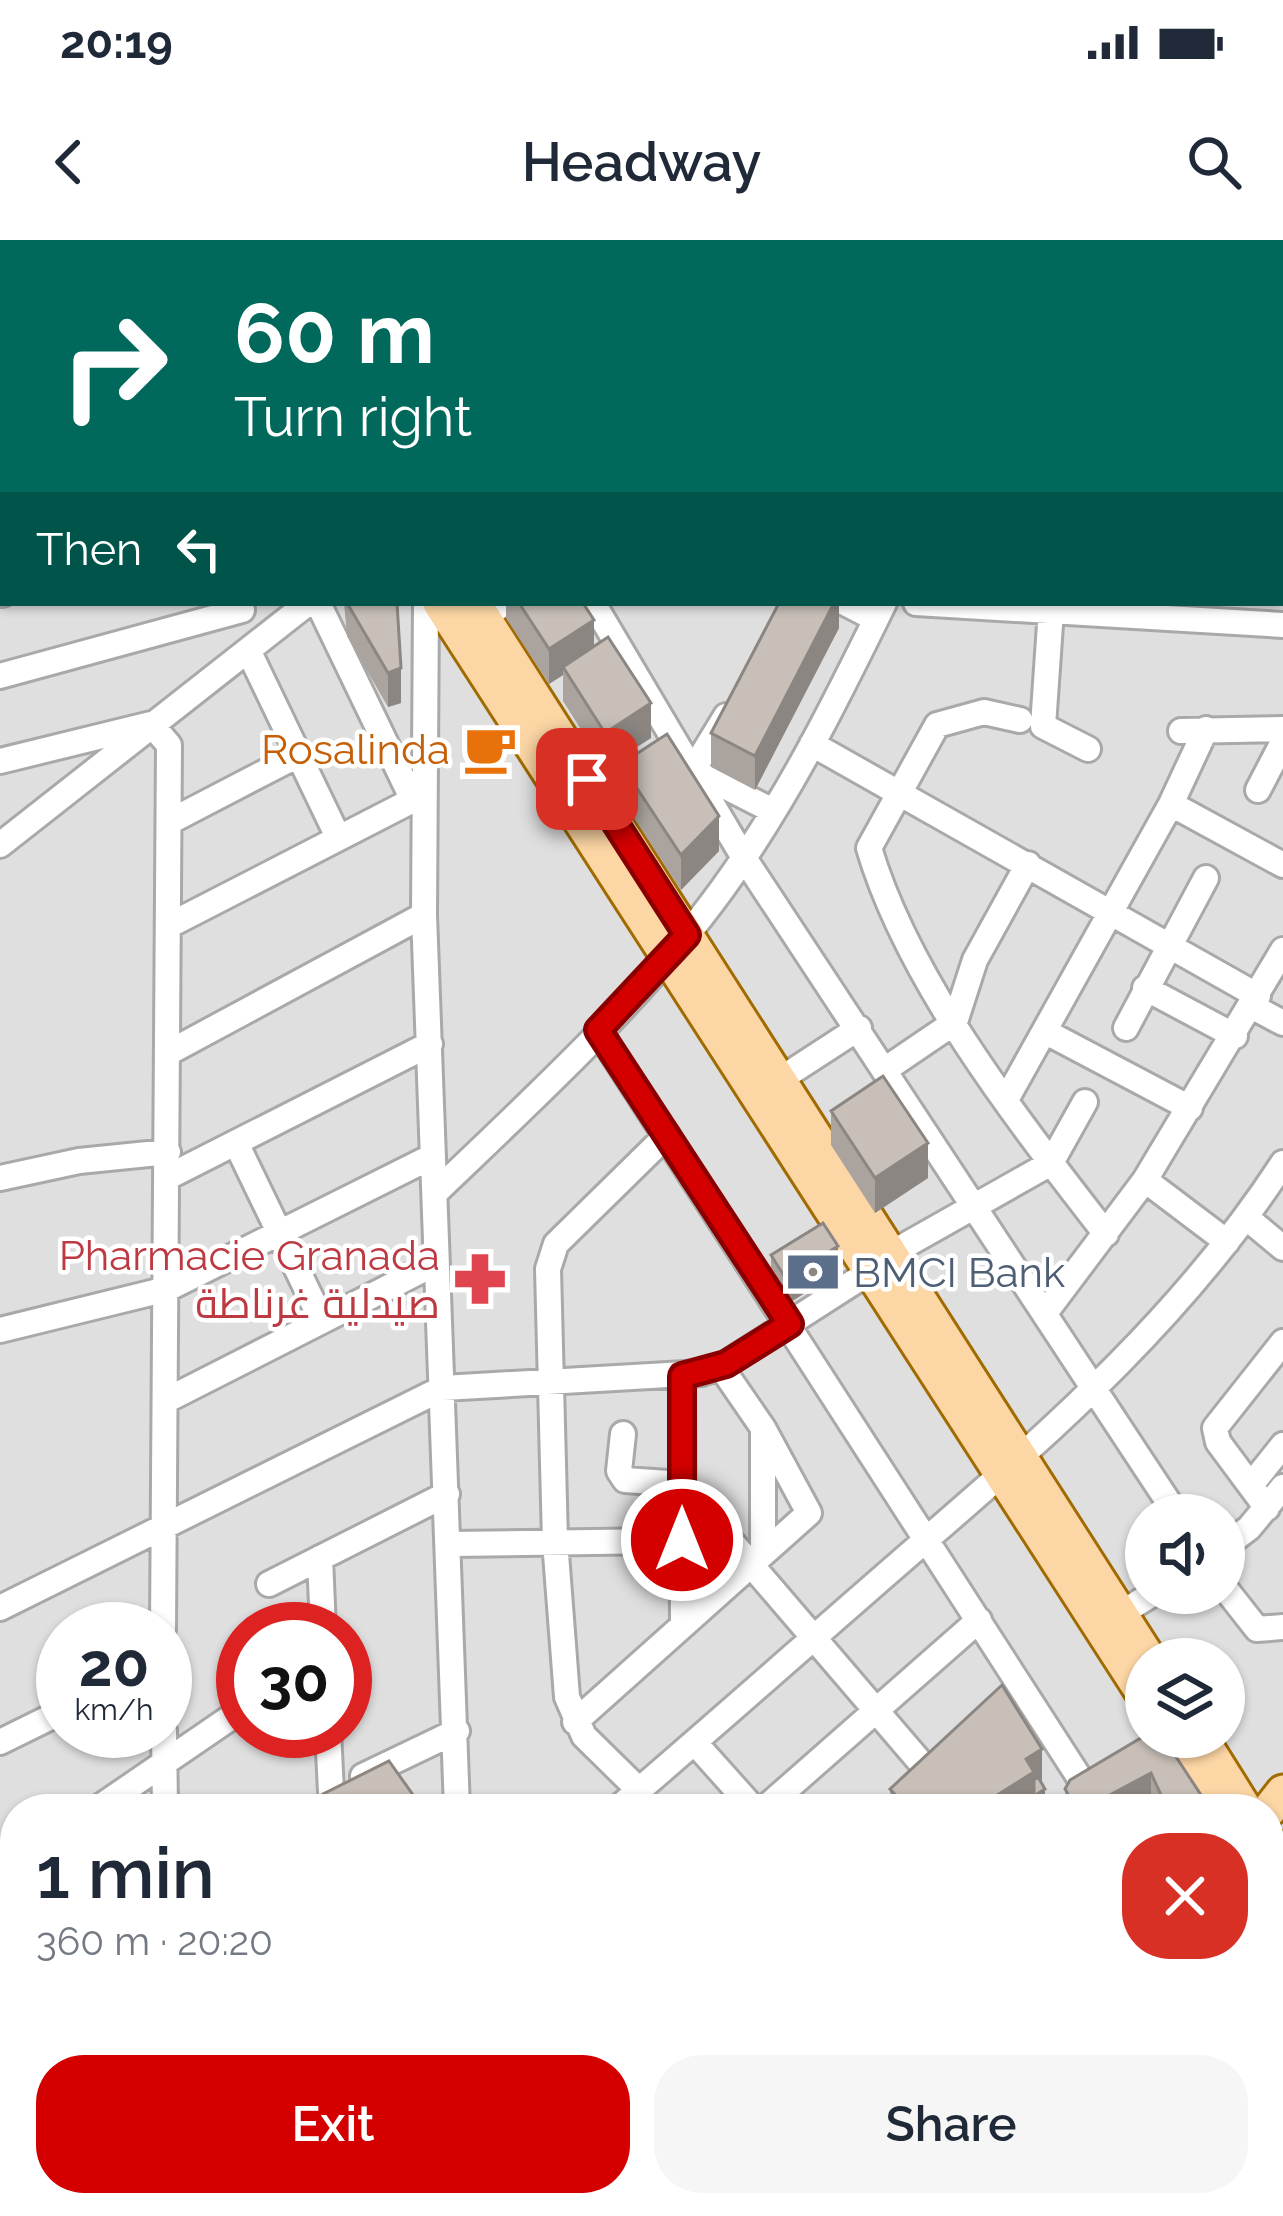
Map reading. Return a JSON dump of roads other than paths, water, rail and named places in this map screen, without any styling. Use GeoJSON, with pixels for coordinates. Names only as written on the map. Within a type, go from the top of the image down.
{"type":"FeatureCollection","features":[{"type":"Feature","properties":{"kind":"main road"},"geometry":{"type":"LineString","coordinates":[[442,606],[677,945],[1011,1467],[1125,1662]]}},
{"type":"Feature","properties":{"kind":"main road"},"geometry":{"type":"LineString","coordinates":[[488,608],[547,699],[677,945],[779,1080],[881,1263]]}},
{"type":"Feature","properties":{"kind":"main road"},"geometry":{"type":"LineString","coordinates":[[1011,1467],[1135,1638]]}},
{"type":"Feature","properties":{"kind":"main road"},"geometry":{"type":"LineString","coordinates":[[1178,1758],[1206,1794]]}},
{"type":"Feature","properties":{"kind":"main road"},"geometry":{"type":"LineString","coordinates":[[1213,1758],[1236,1794]]}},
{"type":"Feature","properties":{"kind":"street"},"geometry":{"type":"LineString","coordinates":[[0,845],[157,727],[304,606]]}},
{"type":"Feature","properties":{"kind":"street"},"geometry":{"type":"LineString","coordinates":[[320,606],[418,802]]}},
{"type":"Feature","properties":{"kind":"street"},"geometry":{"type":"LineString","coordinates":[[426,606],[418,802],[457,1794]]}},
{"type":"Feature","properties":{"kind":"street"},"geometry":{"type":"LineString","coordinates":[[594,606],[615,655],[693,770],[744,858],[977,1204],[1164,1494]]}},
{"type":"Feature","properties":{"kind":"street"},"geometry":{"type":"LineString","coordinates":[[980,606],[1200,612],[1283,625]]}},
{"type":"Feature","properties":{"kind":"street"},"geometry":{"type":"LineString","coordinates":[[0,676],[238,607],[258,644],[298,755],[338,837]]}},
{"type":"Feature","properties":{"kind":"street"},"geometry":{"type":"LineString","coordinates":[[1051,610],[1043,725],[1088,748]]}},
{"type":"Feature","properties":{"kind":"street"},"geometry":{"type":"LineString","coordinates":[[435,1193],[677,945],[744,858],[812,744],[880,611]]}},
{"type":"Feature","properties":{"kind":"street"},"geometry":{"type":"LineString","coordinates":[[693,770],[733,702]]}},
{"type":"Feature","properties":{"kind":"street"},"geometry":{"type":"LineString","coordinates":[[1020,721],[984,712],[938,725],[869,848],[883,893],[956,1022],[1106,1234]]}},
{"type":"Feature","properties":{"kind":"street"},"geometry":{"type":"LineString","coordinates":[[0,761],[94,734],[157,727]]}},
{"type":"Feature","properties":{"kind":"street"},"geometry":{"type":"LineString","coordinates":[[157,727],[169,746],[163,1602]]}},
{"type":"Feature","properties":{"kind":"street"},"geometry":{"type":"LineString","coordinates":[[1007,1098],[1172,804],[1193,730],[1283,729]]}},
{"type":"Feature","properties":{"kind":"street"},"geometry":{"type":"LineString","coordinates":[[1258,790],[1283,742]]}},
{"type":"Feature","properties":{"kind":"street"},"geometry":{"type":"LineString","coordinates":[[812,744],[1028,864],[1256,1001],[1283,1023]]}},
{"type":"Feature","properties":{"kind":"street"},"geometry":{"type":"LineString","coordinates":[[169,821],[298,755]]}},
{"type":"Feature","properties":{"kind":"street"},"geometry":{"type":"LineString","coordinates":[[693,770],[773,811]]}},
{"type":"Feature","properties":{"kind":"street"},"geometry":{"type":"LineString","coordinates":[[168,926],[338,837],[418,802]]}},
{"type":"Feature","properties":{"kind":"street"},"geometry":{"type":"LineString","coordinates":[[1172,804],[1283,866]]}},
{"type":"Feature","properties":{"kind":"street"},"geometry":{"type":"LineString","coordinates":[[886,1069],[956,1022],[975,961],[1028,864]]}},
{"type":"Feature","properties":{"kind":"street"},"geometry":{"type":"LineString","coordinates":[[1126,1028],[1165,947],[1206,878]]}},
{"type":"Feature","properties":{"kind":"street"},"geometry":{"type":"LineString","coordinates":[[168,1053],[424,915]]}},
{"type":"Feature","properties":{"kind":"street"},"geometry":{"type":"LineString","coordinates":[[1045,1312],[1145,1180],[1283,950]]}},
{"type":"Feature","properties":{"kind":"street"},"geometry":{"type":"LineString","coordinates":[[1145,988],[1234,1036]]}},
{"type":"Feature","properties":{"kind":"street"},"geometry":{"type":"LineString","coordinates":[[779,1080],[859,1028]]}},
{"type":"Feature","properties":{"kind":"street"},"geometry":{"type":"LineString","coordinates":[[598,1030],[979,1620],[1013,1692],[1096,1786],[1084,1794]]}},
{"type":"Feature","properties":{"kind":"street"},"geometry":{"type":"LineString","coordinates":[[1046,1032],[1190,1108]]}},
{"type":"Feature","properties":{"kind":"street"},"geometry":{"type":"LineString","coordinates":[[0,1178],[79,1161],[168,1164],[236,1143],[430,1044]]}},
{"type":"Feature","properties":{"kind":"street"},"geometry":{"type":"LineString","coordinates":[[0,1608],[443,1388],[682,1376],[721,1367],[881,1263],[1051,1162],[1085,1102]]}},
{"type":"Feature","properties":{"kind":"street"},"geometry":{"type":"LineString","coordinates":[[639,1790],[575,1722],[567,1697],[555,1541],[550,1254],[667,1135]]}},
{"type":"Feature","properties":{"kind":"street"},"geometry":{"type":"LineString","coordinates":[[236,1143],[322,1321]]}},
{"type":"Feature","properties":{"kind":"street"},"geometry":{"type":"LineString","coordinates":[[0,1330],[167,1289],[433,1156]]}},
{"type":"Feature","properties":{"kind":"street"},"geometry":{"type":"LineString","coordinates":[[634,1794],[1097,1388],[1151,1334],[1247,1218],[1283,1163]]}},
{"type":"Feature","properties":{"kind":"street"},"geometry":{"type":"LineString","coordinates":[[1145,1180],[1227,1242]]}},
{"type":"Feature","properties":{"kind":"street"},"geometry":{"type":"LineString","coordinates":[[1247,1218],[1283,1248]]}},
{"type":"Feature","properties":{"kind":"street"},"geometry":{"type":"LineString","coordinates":[[167,1400],[436,1263]]}},
{"type":"Feature","properties":{"kind":"street"},"geometry":{"type":"LineString","coordinates":[[1267,1508],[1219,1442],[1215,1428],[1283,1342]]}},
{"type":"Feature","properties":{"kind":"street"},"geometry":{"type":"LineString","coordinates":[[575,1722],[809,1513],[764,1428],[721,1367]]}},
{"type":"Feature","properties":{"kind":"street"},"geometry":{"type":"LineString","coordinates":[[682,1376],[683,1622]]}},
{"type":"Feature","properties":{"kind":"street"},"geometry":{"type":"LineString","coordinates":[[757,1555],[764,1428]]}},
{"type":"Feature","properties":{"kind":"street"},"geometry":{"type":"LineString","coordinates":[[622,1434],[619,1471],[625,1480],[682,1484]]}},
{"type":"Feature","properties":{"kind":"street"},"geometry":{"type":"LineString","coordinates":[[1251,1485],[1283,1445]]}},
{"type":"Feature","properties":{"kind":"street"},"geometry":{"type":"LineString","coordinates":[[1245,1528],[1283,1486]]}},
{"type":"Feature","properties":{"kind":"street"},"geometry":{"type":"LineString","coordinates":[[269,1584],[447,1494]]}},
{"type":"Feature","properties":{"kind":"street"},"geometry":{"type":"LineString","coordinates":[[450,1544],[721,1538],[757,1555],[816,1636],[928,1769]]}},
{"type":"Feature","properties":{"kind":"street"},"geometry":{"type":"LineString","coordinates":[[320,1558],[322,1602]]}},
{"type":"Feature","properties":{"kind":"street"},"geometry":{"type":"LineString","coordinates":[[1120,1614],[1125,1611]]}},
{"type":"Feature","properties":{"kind":"street"},"geometry":{"type":"LineString","coordinates":[[1245,1614],[1257,1629],[1283,1627]]}},
{"type":"Feature","properties":{"kind":"street"},"geometry":{"type":"LineString","coordinates":[[781,1794],[979,1620]]}},
{"type":"Feature","properties":{"kind":"street"},"geometry":{"type":"LineString","coordinates":[[0,1742],[36,1724]]}},
{"type":"Feature","properties":{"kind":"street"},"geometry":{"type":"LineString","coordinates":[[119,1794],[216,1727]]}},
{"type":"Feature","properties":{"kind":"street"},"geometry":{"type":"LineString","coordinates":[[328,1794],[457,1731]]}},
{"type":"Feature","properties":{"kind":"street"},"geometry":{"type":"LineString","coordinates":[[695,1743],[741,1794]]}},
{"type":"Feature","properties":{"kind":"street"},"geometry":{"type":"LineString","coordinates":[[165,1758],[165,1794]]}},
{"type":"Feature","properties":{"kind":"street"},"geometry":{"type":"LineString","coordinates":[[322,1794],[326,1758]]}},
{"type":"Feature","properties":{"kind":"place","name":"Rosalinda"},"geometry":{"type":"Point","coordinates":[490,749]}},
{"type":"Feature","properties":{"kind":"place","name":"BMCI Bank"},"geometry":{"type":"Point","coordinates":[813,1272]}},
{"type":"Feature","properties":{"kind":"place","name":"Pharmacie Granada صيدلية غرناطة"},"geometry":{"type":"Point","coordinates":[480,1279]}}]}
